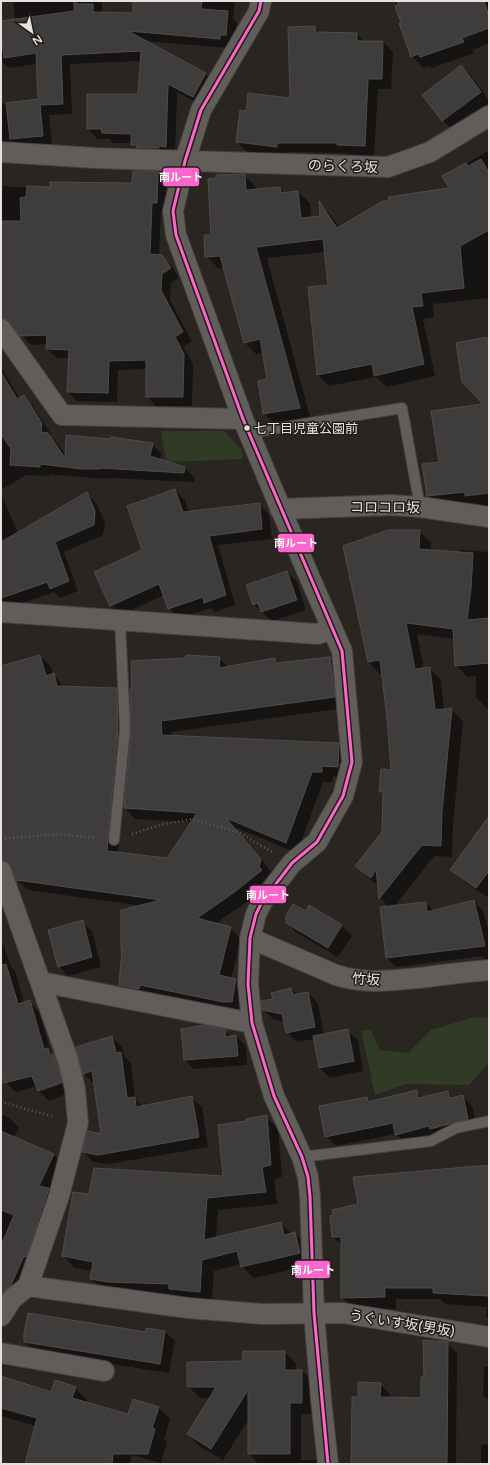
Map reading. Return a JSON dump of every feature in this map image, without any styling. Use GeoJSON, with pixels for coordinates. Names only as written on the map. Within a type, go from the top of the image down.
{"type":"FeatureCollection","features":[{"type":"Feature","properties":{"kind":"street"},"geometry":{"type":"LineString","coordinates":[[261,1],[259,11],[201,110],[185,161],[173,211],[176,235],[246,426],[342,651],[352,762],[343,796],[317,842],[292,863],[262,902],[256,914],[250,938],[248,984],[252,1023],[274,1096],[302,1157],[308,1177],[314,1313],[328,1464]]}},
{"type":"Feature","properties":{"kind":"street","name":"のらくろ坂"},"geometry":{"type":"LineString","coordinates":[[1,152],[185,161],[388,167],[430,152],[489,116]]}},
{"type":"Feature","properties":{"kind":"street"},"geometry":{"type":"LineString","coordinates":[[1,329],[62,415],[246,426]]}},
{"type":"Feature","properties":{"kind":"street","name":"コロコロ坂"},"geometry":{"type":"LineString","coordinates":[[280,508],[392,505],[420,507],[489,517]]}},
{"type":"Feature","properties":{"kind":"street"},"geometry":{"type":"LineString","coordinates":[[1,612],[318,634],[332,628]]}},
{"type":"Feature","properties":{"kind":"street"},"geometry":{"type":"LineString","coordinates":[[1,871],[60,1035],[75,1089],[78,1123],[59,1196],[28,1286],[7,1297],[1,1316]]}},
{"type":"Feature","properties":{"kind":"street","name":"竹坂"},"geometry":{"type":"LineString","coordinates":[[250,938],[336,975],[360,981],[400,980],[489,970]]}},
{"type":"Feature","properties":{"kind":"street"},"geometry":{"type":"LineString","coordinates":[[40,982],[252,1023]]}},
{"type":"Feature","properties":{"kind":"street","name":"うぐいす坂(男坂)"},"geometry":{"type":"LineString","coordinates":[[28,1286],[188,1308],[263,1314],[343,1313],[489,1336]]}},
{"type":"Feature","properties":{"kind":"street"},"geometry":{"type":"LineString","coordinates":[[1,1353],[104,1371]]}},
{"type":"Feature","properties":{"kind":"lane"},"geometry":{"type":"LineString","coordinates":[[246,426],[402,408],[420,507]]}},
{"type":"Feature","properties":{"kind":"lane"},"geometry":{"type":"LineString","coordinates":[[114,840],[125,728],[120,620]]}},
{"type":"Feature","properties":{"kind":"lane"},"geometry":{"type":"LineString","coordinates":[[302,1157],[431,1142],[456,1128],[489,1121]]}},
{"type":"Feature","properties":{"kind":"path"},"geometry":{"type":"LineString","coordinates":[[1,839],[56,834],[114,840],[160,825],[192,819],[238,832],[292,863]]}},
{"type":"Feature","properties":{"kind":"path"},"geometry":{"type":"LineString","coordinates":[[1,1102],[78,1123]]}},
{"type":"Feature","properties":{"kind":"green space"},"geometry":{"type":"Polygon","coordinates":[[[161,431],[224,431],[241,449],[243,459],[166,462],[161,431]]]}},
{"type":"Feature","properties":{"kind":"green space"},"geometry":{"type":"Polygon","coordinates":[[[489,1017],[489,1063],[469,1085],[406,1084],[375,1095],[361,1030],[371,1030],[380,1050],[408,1053],[431,1030],[471,1018],[489,1017]]]}},
{"type":"Feature","properties":{"kind":"building"},"geometry":{"type":"Polygon","coordinates":[[[133,1],[202,1],[201,9],[228,11],[226,35],[220,35],[220,39],[128,31],[206,73],[193,97],[168,84],[166,147],[159,146],[159,148],[136,148],[136,145],[131,145],[131,134],[102,133],[101,129],[87,129],[87,94],[138,94],[141,51],[61,55],[63,104],[40,105],[43,136],[10,139],[6,103],[38,99],[36,53],[4,58],[1,21],[74,11],[74,2],[78,4],[93,4],[93,12],[133,13],[133,1]]]}},
{"type":"Feature","properties":{"kind":"building"},"geometry":{"type":"Polygon","coordinates":[[[397,1],[484,1],[489,16],[489,28],[462,38],[464,42],[420,57],[418,54],[411,57],[399,23],[401,23],[395,6],[398,5],[397,1]]]}},
{"type":"Feature","properties":{"kind":"building"},"geometry":{"type":"Polygon","coordinates":[[[315,26],[316,32],[357,33],[357,41],[383,41],[382,79],[368,79],[365,146],[337,145],[337,143],[277,143],[277,147],[236,142],[240,110],[246,111],[248,93],[290,98],[288,27],[315,26]]]}},
{"type":"Feature","properties":{"kind":"building"},"geometry":{"type":"Polygon","coordinates":[[[461,65],[481,92],[442,121],[422,95],[461,65]]]}},
{"type":"Feature","properties":{"kind":"building"},"geometry":{"type":"Polygon","coordinates":[[[481,159],[489,173],[489,230],[460,246],[464,288],[421,293],[423,306],[412,307],[424,364],[374,376],[372,364],[317,375],[308,287],[328,285],[323,239],[256,247],[300,408],[263,414],[258,381],[267,379],[260,339],[244,343],[220,256],[205,257],[204,235],[211,235],[208,179],[216,178],[216,175],[245,174],[246,190],[280,187],[281,193],[298,191],[301,218],[320,216],[319,201],[337,228],[383,201],[389,201],[388,197],[449,188],[442,176],[466,163],[468,166],[481,159]]]}},
{"type":"Feature","properties":{"kind":"building"},"geometry":{"type":"Polygon","coordinates":[[[133,171],[158,171],[157,203],[152,203],[150,254],[162,255],[171,268],[162,274],[161,290],[183,332],[175,337],[184,354],[183,397],[146,397],[146,360],[109,361],[108,393],[67,392],[69,350],[46,349],[47,335],[20,336],[10,322],[1,318],[1,221],[21,221],[20,198],[26,197],[27,186],[50,187],[50,182],[132,183],[133,171]]]}},
{"type":"Feature","properties":{"kind":"building"},"geometry":{"type":"Polygon","coordinates":[[[487,337],[489,347],[489,493],[465,496],[465,492],[427,496],[422,464],[439,462],[431,411],[483,404],[462,382],[456,343],[487,337]]]}},
{"type":"Feature","properties":{"kind":"building"},"geometry":{"type":"Polygon","coordinates":[[[1,372],[17,399],[24,395],[42,423],[41,432],[48,433],[65,458],[66,435],[110,439],[111,437],[153,443],[150,456],[185,467],[184,473],[100,468],[82,469],[40,464],[40,467],[10,465],[11,449],[1,434],[1,372]]]}},
{"type":"Feature","properties":{"kind":"building"},"geometry":{"type":"Polygon","coordinates":[[[175,489],[183,512],[260,503],[262,529],[209,536],[226,595],[204,603],[203,597],[168,609],[159,584],[110,606],[94,572],[142,550],[127,506],[175,489]]]}},
{"type":"Feature","properties":{"kind":"building"},"geometry":{"type":"Polygon","coordinates":[[[87,492],[95,511],[94,525],[55,542],[69,581],[50,589],[47,582],[1,598],[1,542],[87,492]]]}},
{"type":"Feature","properties":{"kind":"building"},"geometry":{"type":"Polygon","coordinates":[[[388,530],[420,530],[419,549],[473,553],[471,589],[467,620],[489,618],[489,663],[455,666],[453,629],[406,623],[415,669],[430,667],[435,710],[452,708],[442,812],[441,846],[422,845],[379,899],[376,869],[371,878],[355,866],[382,832],[383,792],[379,792],[381,769],[391,770],[387,718],[380,660],[368,662],[343,546],[388,530]]]}},
{"type":"Feature","properties":{"kind":"building"},"geometry":{"type":"Polygon","coordinates":[[[287,571],[297,600],[261,612],[258,603],[253,605],[246,585],[287,571]]]}},
{"type":"Feature","properties":{"kind":"building"},"geometry":{"type":"Polygon","coordinates":[[[40,655],[46,676],[54,673],[57,686],[117,688],[118,729],[107,851],[167,858],[197,813],[124,808],[131,730],[131,661],[186,658],[186,655],[220,657],[219,668],[275,658],[276,663],[330,657],[335,697],[161,721],[162,735],[339,743],[338,767],[322,766],[322,772],[312,772],[286,843],[226,818],[261,859],[259,867],[262,870],[236,891],[197,918],[231,927],[219,975],[236,979],[232,1002],[223,1002],[140,985],[139,989],[119,985],[122,949],[121,950],[121,910],[161,900],[16,880],[9,863],[1,860],[1,666],[40,655]]]}},
{"type":"Feature","properties":{"kind":"building"},"geometry":{"type":"Polygon","coordinates":[[[489,816],[489,871],[476,888],[450,870],[489,816]]]}},
{"type":"Feature","properties":{"kind":"building"},"geometry":{"type":"Polygon","coordinates":[[[474,900],[485,946],[386,958],[380,907],[426,902],[427,912],[474,900]]]}},
{"type":"Feature","properties":{"kind":"building"},"geometry":{"type":"Polygon","coordinates":[[[293,904],[306,911],[309,905],[342,925],[328,948],[286,923],[286,915],[293,904]]]}},
{"type":"Feature","properties":{"kind":"building"},"geometry":{"type":"Polygon","coordinates":[[[83,920],[92,957],[58,967],[48,930],[83,920]]]}},
{"type":"Feature","properties":{"kind":"building"},"geometry":{"type":"Polygon","coordinates":[[[6,964],[18,1004],[30,1000],[44,1049],[48,1048],[50,1055],[54,1054],[62,1082],[38,1091],[32,1076],[4,1083],[1,1071],[1,965],[6,964]]]}},
{"type":"Feature","properties":{"kind":"building"},"geometry":{"type":"Polygon","coordinates":[[[291,988],[293,995],[308,992],[315,1027],[286,1033],[282,1014],[262,1010],[261,1001],[273,999],[271,993],[291,988]]]}},
{"type":"Feature","properties":{"kind":"building"},"geometry":{"type":"Polygon","coordinates":[[[204,1025],[226,1030],[225,1037],[236,1035],[238,1056],[184,1060],[181,1029],[204,1025]]]}},
{"type":"Feature","properties":{"kind":"building"},"geometry":{"type":"Polygon","coordinates":[[[348,1029],[354,1061],[319,1068],[313,1036],[348,1029]]]}},
{"type":"Feature","properties":{"kind":"building"},"geometry":{"type":"Polygon","coordinates":[[[112,1036],[116,1053],[121,1052],[127,1098],[135,1097],[136,1107],[192,1096],[199,1137],[98,1155],[82,1152],[88,1131],[101,1134],[92,1071],[83,1074],[76,1047],[112,1036]]]}},
{"type":"Feature","properties":{"kind":"building"},"geometry":{"type":"Polygon","coordinates":[[[417,1090],[418,1098],[448,1091],[450,1098],[463,1095],[468,1119],[430,1129],[429,1126],[395,1135],[393,1123],[325,1137],[319,1106],[367,1097],[368,1102],[417,1090]]]}},
{"type":"Feature","properties":{"kind":"building"},"geometry":{"type":"Polygon","coordinates":[[[267,1115],[271,1165],[262,1167],[266,1192],[207,1198],[204,1240],[281,1222],[284,1235],[295,1232],[300,1253],[241,1267],[237,1251],[202,1260],[200,1292],[169,1289],[169,1284],[108,1282],[90,1279],[93,1262],[62,1256],[73,1192],[89,1194],[94,1168],[223,1176],[218,1125],[246,1121],[246,1119],[267,1115]]]}},
{"type":"Feature","properties":{"kind":"building"},"geometry":{"type":"Polygon","coordinates":[[[1,1131],[54,1154],[39,1186],[49,1188],[26,1257],[24,1256],[11,1285],[1,1295],[1,1246],[14,1215],[1,1210],[1,1131]]]}},
{"type":"Feature","properties":{"kind":"building"},"geometry":{"type":"Polygon","coordinates":[[[489,1165],[489,1296],[433,1293],[433,1288],[385,1288],[385,1297],[341,1298],[341,1237],[332,1237],[330,1216],[333,1215],[332,1210],[358,1204],[353,1177],[489,1165]]]}},
{"type":"Feature","properties":{"kind":"building"},"geometry":{"type":"Polygon","coordinates":[[[28,1313],[146,1332],[146,1328],[165,1331],[160,1364],[24,1342],[24,1333],[28,1313]]]}},
{"type":"Feature","properties":{"kind":"building"},"geometry":{"type":"Polygon","coordinates":[[[423,1340],[448,1342],[447,1464],[351,1464],[352,1397],[358,1397],[358,1382],[381,1383],[380,1397],[421,1398],[421,1377],[424,1377],[423,1340]]]}},
{"type":"Feature","properties":{"kind":"building"},"geometry":{"type":"Polygon","coordinates":[[[243,1351],[285,1351],[285,1370],[302,1370],[302,1403],[290,1403],[290,1454],[248,1454],[248,1390],[211,1449],[187,1434],[216,1387],[187,1387],[187,1362],[242,1361],[243,1351]]]}},
{"type":"Feature","properties":{"kind":"building"},"geometry":{"type":"Polygon","coordinates":[[[1,1376],[51,1392],[55,1380],[76,1387],[72,1398],[128,1414],[133,1399],[159,1407],[152,1428],[155,1429],[148,1454],[113,1454],[112,1464],[25,1464],[37,1418],[1,1408],[1,1376]]]}},
{"type":"Feature","properties":{"kind":"transit line","name":"南ルート"},"geometry":{"type":"LineString","coordinates":[[261,1],[259,11],[201,110],[185,161],[173,211],[176,235],[243,419],[342,651],[352,762],[343,796],[317,842],[292,863],[262,902],[256,914],[250,938],[248,984],[252,1023],[274,1096],[302,1157],[308,1177],[314,1313],[328,1464]]}},
{"type":"Feature","properties":{"kind":"place","name":"七丁目児童公園前"},"geometry":{"type":"Point","coordinates":[247,428]}}]}
